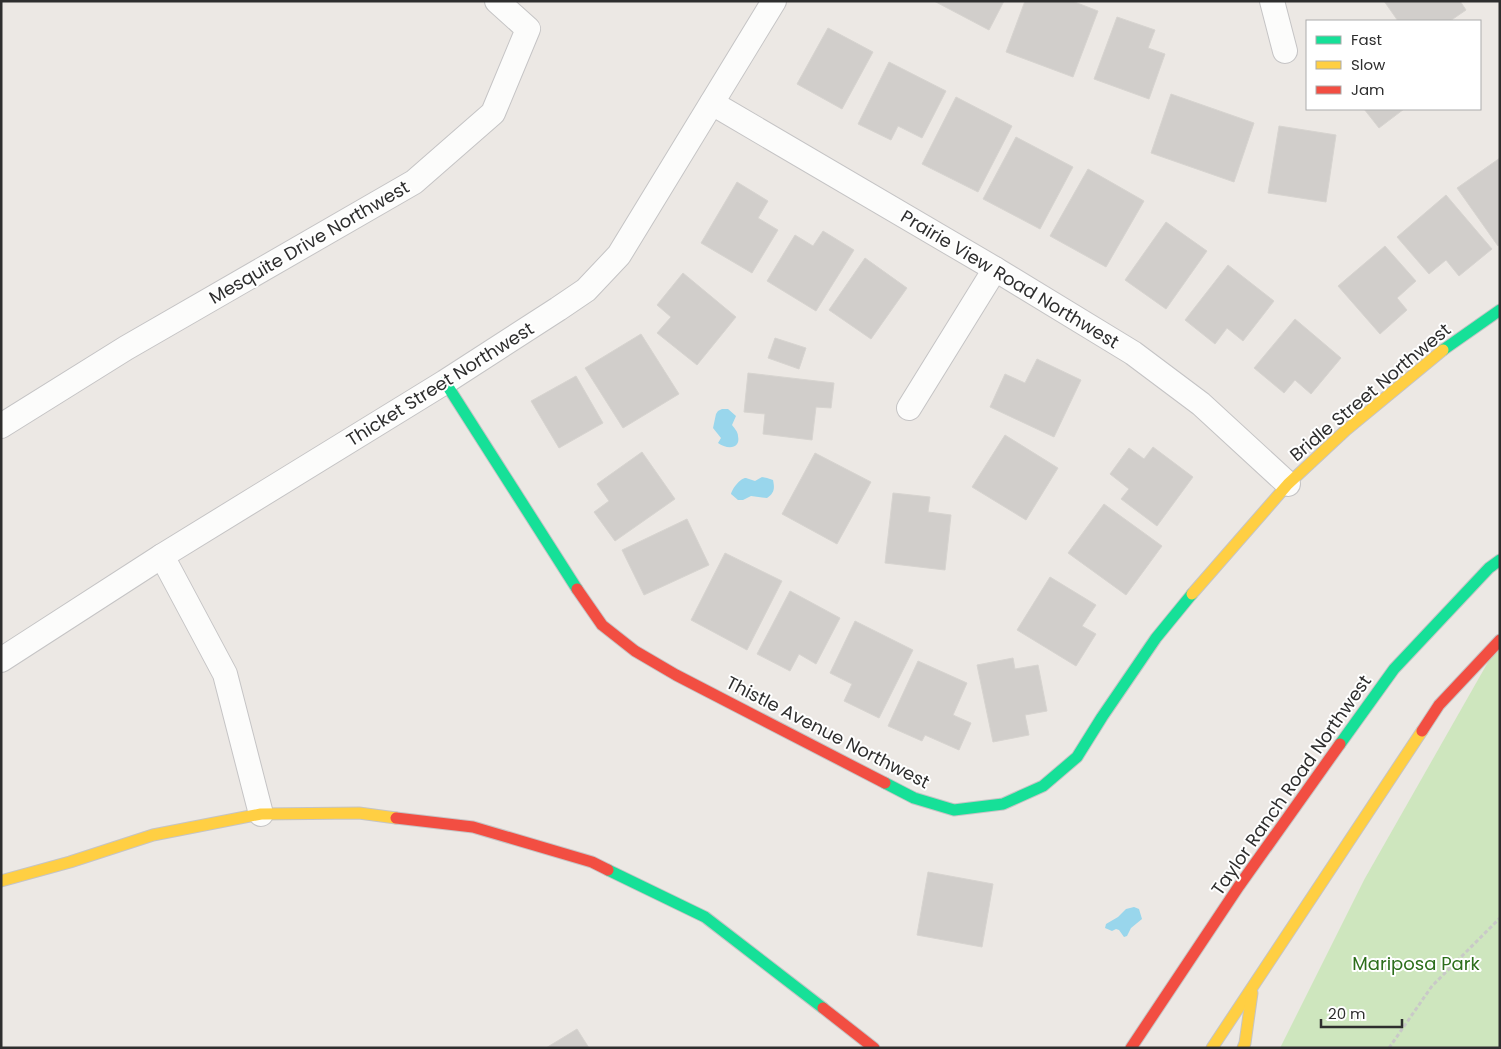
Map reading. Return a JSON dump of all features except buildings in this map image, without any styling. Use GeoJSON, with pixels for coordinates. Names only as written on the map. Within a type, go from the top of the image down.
{"type":"FeatureCollection","features":[{"type":"Feature","properties":{"kind":"street","name":"Mesquite Drive Northwest"},"geometry":{"type":"LineString","coordinates":[[1,426],[126,348],[414,182],[493,113],[528,30],[497,1]]}},
{"type":"Feature","properties":{"kind":"street","name":"Thicket Street Northwest"},"geometry":{"type":"LineString","coordinates":[[1,660],[162,556],[446,382],[586,290],[619,255],[774,1]]}},
{"type":"Feature","properties":{"kind":"street"},"geometry":{"type":"LineString","coordinates":[[1272,1],[1285,51]]}},
{"type":"Feature","properties":{"kind":"street","name":"Prairie View Road Northwest"},"geometry":{"type":"LineString","coordinates":[[712,103],[995,268],[1133,352],[1201,404],[1288,484]]}},
{"type":"Feature","properties":{"kind":"street"},"geometry":{"type":"LineString","coordinates":[[909,408],[995,268]]}},
{"type":"Feature","properties":{"kind":"street","name":"Bridle Street Northwest"},"geometry":{"type":"LineString","coordinates":[[1288,484],[1346,430],[1434,356],[1500,310]]}},
{"type":"Feature","properties":{"kind":"street","name":"Thistle Avenue Northwest"},"geometry":{"type":"LineString","coordinates":[[446,382],[572,582],[602,625],[635,651],[676,675],[914,798],[954,810],[1003,804],[1043,786],[1077,757],[1156,638],[1219,562],[1288,484]]}},
{"type":"Feature","properties":{"kind":"street"},"geometry":{"type":"LineString","coordinates":[[162,556],[225,674],[261,814]]}},
{"type":"Feature","properties":{"kind":"street","name":"Taylor Ranch Road Northwest"},"geometry":{"type":"LineString","coordinates":[[1131,1048],[1239,886],[1394,669],[1489,568],[1500,560]]}},
{"type":"Feature","properties":{"kind":"street"},"geometry":{"type":"LineString","coordinates":[[1212,1048],[1439,705],[1500,640]]}},
{"type":"Feature","properties":{"kind":"street"},"geometry":{"type":"LineString","coordinates":[[1,881],[70,862],[153,835],[261,814],[360,813],[473,827],[592,862],[705,917],[874,1048]]}},
{"type":"Feature","properties":{"kind":"street"},"geometry":{"type":"LineString","coordinates":[[1244,1048],[1252,987]]}},
{"type":"Feature","properties":{"kind":"street"},"geometry":{"type":"LineString","coordinates":[[816,1004],[855,1048]]}},
{"type":"Feature","properties":{"kind":"path"},"geometry":{"type":"LineString","coordinates":[[1389,1048],[1432,986],[1500,918]]}},
{"type":"Feature","properties":{"kind":"green space","name":"Mariposa Park"},"geometry":{"type":"Polygon","coordinates":[[[1500,641],[1500,1048],[1280,1048],[1364,880],[1500,641]]]}},
{"type":"Feature","properties":{"kind":"water"},"geometry":{"type":"Polygon","coordinates":[[[722,409],[728,409],[736,416],[732,425],[737,433],[738,441],[732,447],[718,443],[721,438],[713,428],[716,414],[722,409]]]}},
{"type":"Feature","properties":{"kind":"water"},"geometry":{"type":"Polygon","coordinates":[[[762,477],[773,480],[773,490],[767,498],[751,496],[738,500],[731,494],[741,480],[746,478],[755,481],[762,477]]]}},
{"type":"Feature","properties":{"kind":"water"},"geometry":{"type":"Polygon","coordinates":[[[1134,907],[1139,909],[1142,919],[1131,928],[1127,936],[1124,937],[1119,930],[1112,931],[1105,928],[1106,924],[1118,917],[1126,909],[1134,907]]]}},
{"type":"Feature","properties":{"kind":"traffic: fast"},"geometry":{"type":"LineString","coordinates":[[1443,350],[1500,310]]}},
{"type":"Feature","properties":{"kind":"traffic: fast"},"geometry":{"type":"LineString","coordinates":[[445,382],[577,589]]}},
{"type":"Feature","properties":{"kind":"traffic: fast"},"geometry":{"type":"LineString","coordinates":[[1340,744],[1394,669],[1489,568],[1500,560]]}},
{"type":"Feature","properties":{"kind":"traffic: fast"},"geometry":{"type":"LineString","coordinates":[[885,783],[914,798],[954,810],[1003,804],[1043,786],[1077,757],[1156,638],[1192,594]]}},
{"type":"Feature","properties":{"kind":"traffic: fast"},"geometry":{"type":"LineString","coordinates":[[608,870],[705,917],[823,1008]]}},
{"type":"Feature","properties":{"kind":"traffic: slow"},"geometry":{"type":"LineString","coordinates":[[1192,594],[1288,484],[1346,430],[1443,350]]}},
{"type":"Feature","properties":{"kind":"traffic: slow"},"geometry":{"type":"LineString","coordinates":[[1212,1048],[1422,731]]}},
{"type":"Feature","properties":{"kind":"traffic: slow"},"geometry":{"type":"LineString","coordinates":[[1,881],[70,862],[153,835],[261,814],[359,813],[396,818]]}},
{"type":"Feature","properties":{"kind":"traffic: slow"},"geometry":{"type":"LineString","coordinates":[[1243,1048],[1252,993]]}},
{"type":"Feature","properties":{"kind":"traffic: jam"},"geometry":{"type":"LineString","coordinates":[[577,589],[602,625],[635,651],[676,675],[885,783]]}},
{"type":"Feature","properties":{"kind":"traffic: jam"},"geometry":{"type":"LineString","coordinates":[[1422,731],[1439,705],[1500,640]]}},
{"type":"Feature","properties":{"kind":"traffic: jam"},"geometry":{"type":"LineString","coordinates":[[1131,1048],[1239,886],[1340,744]]}},
{"type":"Feature","properties":{"kind":"traffic: jam"},"geometry":{"type":"LineString","coordinates":[[396,818],[473,827],[592,862],[608,870]]}},
{"type":"Feature","properties":{"kind":"traffic: jam"},"geometry":{"type":"LineString","coordinates":[[823,1008],[874,1048]]}}]}
